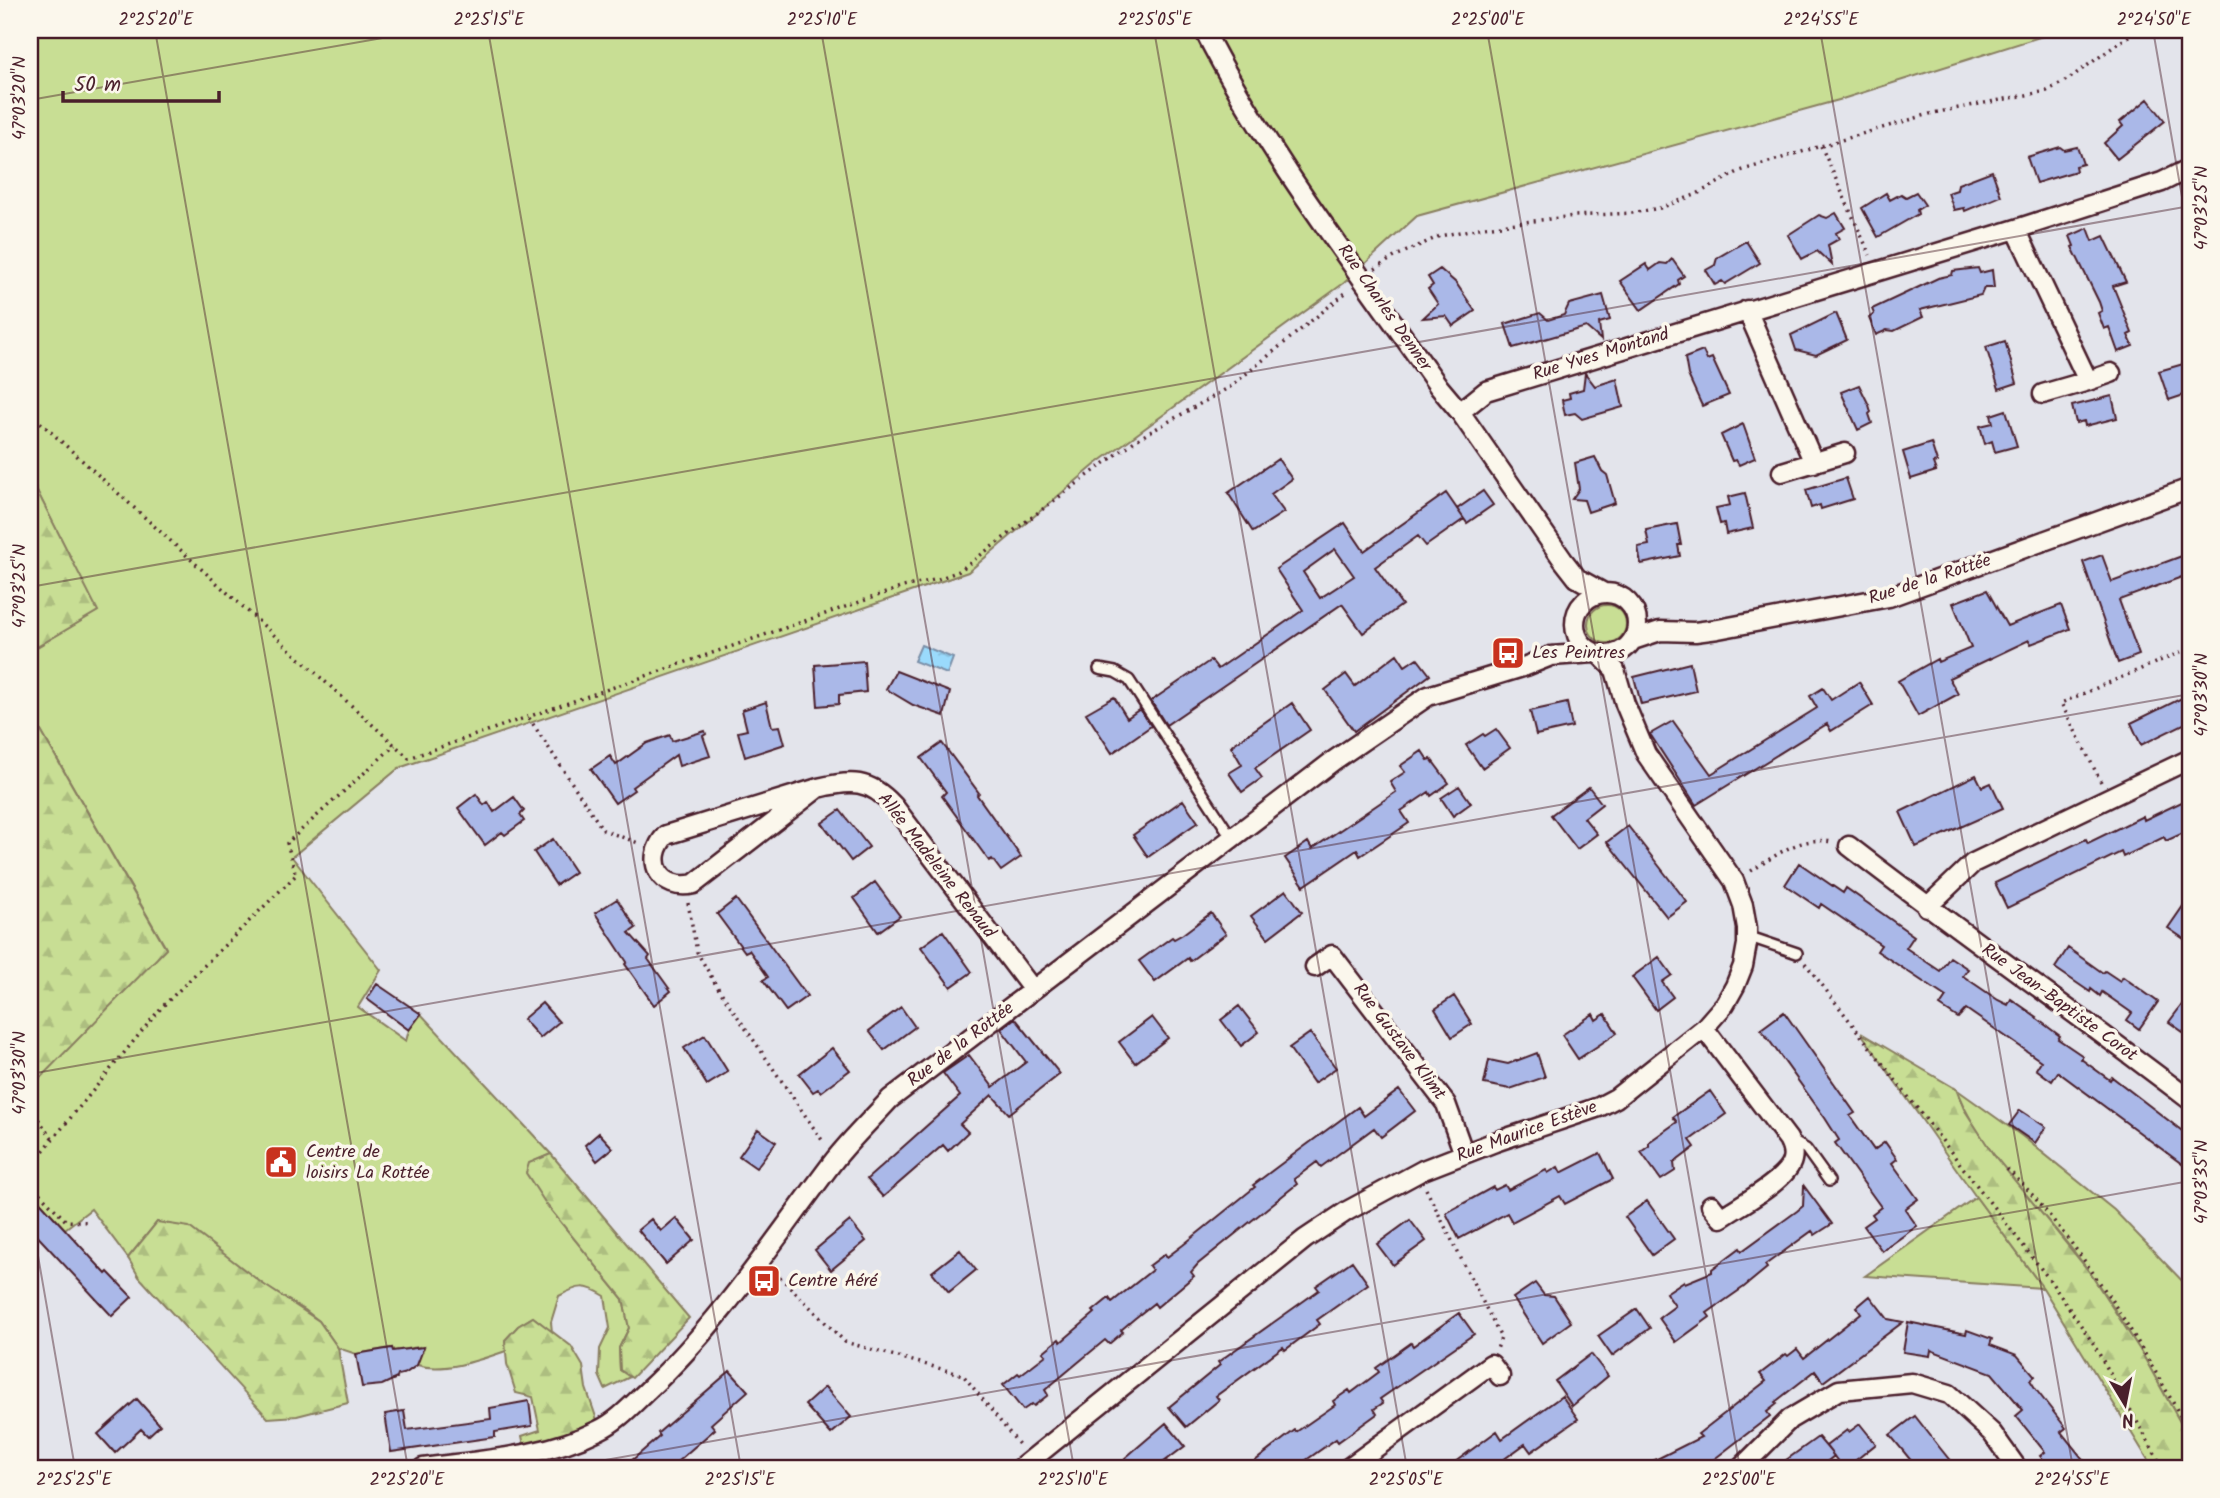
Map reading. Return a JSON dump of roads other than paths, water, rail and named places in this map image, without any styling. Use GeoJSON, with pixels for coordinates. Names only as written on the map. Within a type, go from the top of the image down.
{"type":"FeatureCollection","features":[{"type":"Feature","properties":{"kind":"street","name":"Rue Charles Denner"},"geometry":{"type":"LineString","coordinates":[[1204,30],[1287,169],[1439,387],[1460,412],[1577,578],[1604,593]]}},
{"type":"Feature","properties":{"kind":"street","name":"Rue Yves Montand"},"geometry":{"type":"LineString","coordinates":[[1460,412],[1486,391],[2016,229],[2162,182],[2190,168]]}},
{"type":"Feature","properties":{"kind":"street"},"geometry":{"type":"LineString","coordinates":[[2016,229],[2088,381]]}},
{"type":"Feature","properties":{"kind":"street"},"geometry":{"type":"LineString","coordinates":[[1747,310],[1814,463]]}},
{"type":"Feature","properties":{"kind":"street"},"geometry":{"type":"LineString","coordinates":[[2043,394],[2111,373]]}},
{"type":"Feature","properties":{"kind":"street"},"geometry":{"type":"LineString","coordinates":[[1782,472],[1845,453]]}},
{"type":"Feature","properties":{"kind":"street","name":"Rue de la Rottée"},"geometry":{"type":"LineString","coordinates":[[1629,645],[1660,631],[1695,632],[1718,629],[1889,597],[2190,488]]}},
{"type":"Feature","properties":{"kind":"street","name":"Rue Charles Denner"},"geometry":{"type":"LineString","coordinates":[[1577,578],[1578,617]]}},
{"type":"Feature","properties":{"kind":"street"},"geometry":{"type":"LineString","coordinates":[[1629,645],[1608,655],[1597,653],[1581,641],[1578,617],[1586,601],[1604,593],[1624,599],[1636,615],[1660,631]]}},
{"type":"Feature","properties":{"kind":"street"},"geometry":{"type":"LineString","coordinates":[[1615,670],[1636,632],[1636,615]]}},
{"type":"Feature","properties":{"kind":"street","name":"Rue de la Rottée"},"geometry":{"type":"LineString","coordinates":[[1550,656],[1578,617]]}},
{"type":"Feature","properties":{"kind":"street","name":"Rue de la Rottée"},"geometry":{"type":"LineString","coordinates":[[423,1468],[532,1453],[566,1444],[601,1429],[679,1361],[835,1159],[890,1099],[1333,761],[1428,696],[1527,666],[1550,656],[1597,653]]}},
{"type":"Feature","properties":{"kind":"street","name":"Rue Maurice Estève"},"geometry":{"type":"LineString","coordinates":[[1031,1465],[1273,1262],[1347,1211],[1405,1180],[1464,1154],[1599,1108],[1616,1098],[1704,1028],[1725,1004],[1743,966],[1747,936],[1743,905],[1734,881],[1646,754],[1625,704],[1615,670],[1597,653]]}},
{"type":"Feature","properties":{"kind":"street"},"geometry":{"type":"LineString","coordinates":[[1927,907],[1973,863],[2190,759]]}},
{"type":"Feature","properties":{"kind":"street","name":"Allée Madeleine Renaud"},"geometry":{"type":"LineString","coordinates":[[818,788],[694,884],[675,885],[664,879],[657,868],[654,859],[656,850],[666,835],[818,788],[839,783],[871,786],[882,793],[1033,990]]}},
{"type":"Feature","properties":{"kind":"street","name":"Rue Jean-Baptiste Corot"},"geometry":{"type":"LineString","coordinates":[[1849,846],[1927,907],[2190,1100]]}},
{"type":"Feature","properties":{"kind":"street","name":"Rue Gustave Klimt"},"geometry":{"type":"LineString","coordinates":[[1315,967],[1332,955],[1446,1104],[1464,1154]]}},
{"type":"Feature","properties":{"kind":"street"},"geometry":{"type":"LineString","coordinates":[[1704,1028],[1793,1148],[1793,1158],[1782,1176],[1721,1218],[1711,1205]]}},
{"type":"Feature","properties":{"kind":"street"},"geometry":{"type":"LineString","coordinates":[[1348,1468],[1496,1370]]}},
{"type":"Feature","properties":{"kind":"street"},"geometry":{"type":"LineString","coordinates":[[1741,1468],[1790,1419],[1839,1390],[1912,1383],[1950,1394],[1992,1433],[2017,1468]]}},
{"type":"Feature","properties":{"kind":"lane"},"geometry":{"type":"LineString","coordinates":[[1099,669],[1129,680],[1232,838]]}},
{"type":"Feature","properties":{"kind":"lane"},"geometry":{"type":"LineString","coordinates":[[1747,936],[1797,953]]}},
{"type":"Feature","properties":{"kind":"lane"},"geometry":{"type":"LineString","coordinates":[[1787,1139],[1806,1149],[1829,1181]]}},
{"type":"Feature","properties":{"kind":"water"},"geometry":{"type":"Polygon","coordinates":[[[921,645],[953,658],[947,674],[914,661],[921,645]]]}},
{"type":"Feature","properties":{"kind":"place","name":"Les Peintres"},"geometry":{"type":"Point","coordinates":[1508,653]}},
{"type":"Feature","properties":{"kind":"place","name":"Centre de loisirs La Rottée"},"geometry":{"type":"Point","coordinates":[281,1162]}},
{"type":"Feature","properties":{"kind":"place","name":"Centre Aéré"},"geometry":{"type":"Point","coordinates":[764,1281]}}]}
